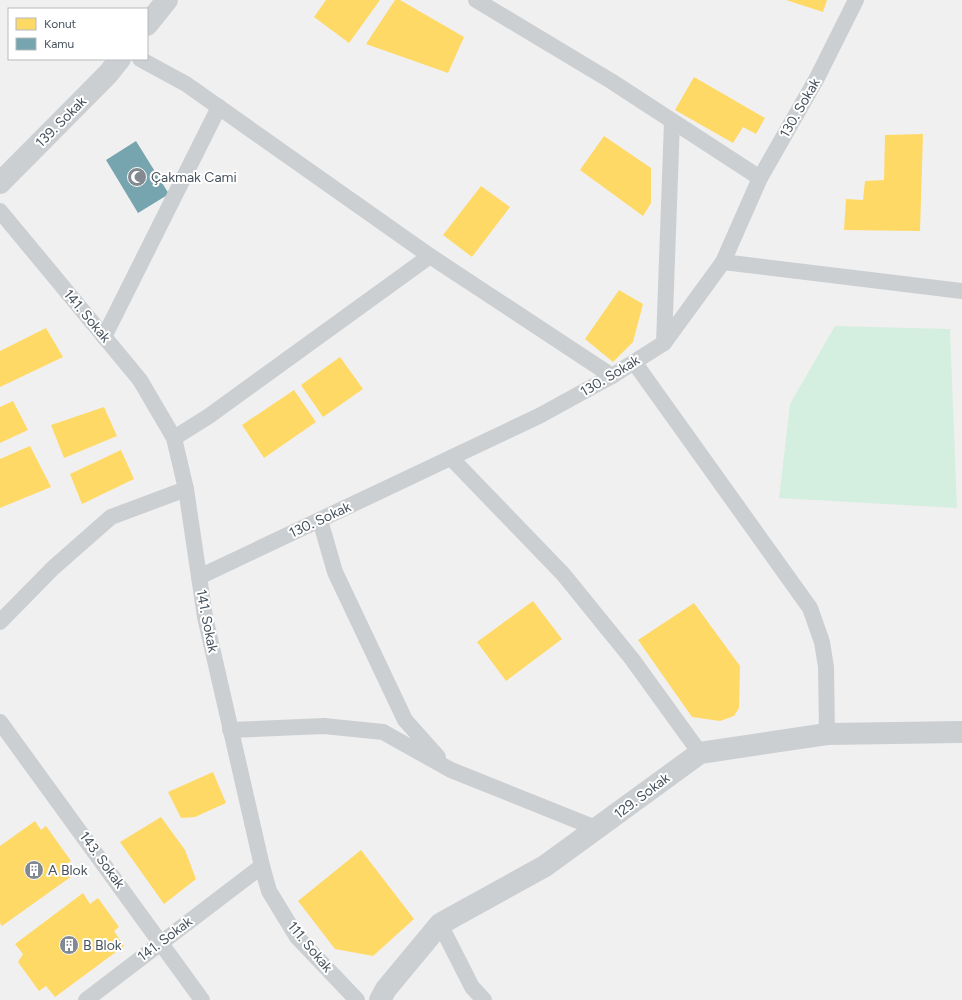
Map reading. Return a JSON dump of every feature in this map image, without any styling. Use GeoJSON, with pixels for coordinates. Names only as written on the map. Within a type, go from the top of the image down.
{"type":"FeatureCollection","features":[{"type":"Feature","properties":{"kind":"street"},"geometry":{"type":"LineString","coordinates":[[148,24],[167,0]]}},
{"type":"Feature","properties":{"kind":"street"},"geometry":{"type":"LineString","coordinates":[[476,0],[672,121],[760,178]]}},
{"type":"Feature","properties":{"kind":"street","name":"130. Sokak"},"geometry":{"type":"LineString","coordinates":[[199,577],[539,416],[612,376],[664,343],[723,262],[760,178],[818,78],[856,0]]}},
{"type":"Feature","properties":{"kind":"street","name":"139. Sokak"},"geometry":{"type":"LineString","coordinates":[[0,183],[108,74],[119,60]]}},
{"type":"Feature","properties":{"kind":"street"},"geometry":{"type":"LineString","coordinates":[[142,60],[186,84],[430,256],[612,376]]}},
{"type":"Feature","properties":{"kind":"street"},"geometry":{"type":"LineString","coordinates":[[104,337],[219,107]]}},
{"type":"Feature","properties":{"kind":"street"},"geometry":{"type":"LineString","coordinates":[[664,343],[672,121]]}},
{"type":"Feature","properties":{"kind":"street","name":"141. Sokak"},"geometry":{"type":"LineString","coordinates":[[0,211],[140,380],[174,438],[186,489],[205,617],[262,866],[86,1000]]}},
{"type":"Feature","properties":{"kind":"street"},"geometry":{"type":"LineString","coordinates":[[174,438],[209,416],[430,256]]}},
{"type":"Feature","properties":{"kind":"street"},"geometry":{"type":"LineString","coordinates":[[723,262],[962,291]]}},
{"type":"Feature","properties":{"kind":"street"},"geometry":{"type":"LineString","coordinates":[[634,362],[810,608],[822,642],[826,667],[827,734]]}},
{"type":"Feature","properties":{"kind":"street"},"geometry":{"type":"LineString","coordinates":[[451,458],[563,574],[632,659],[700,753]]}},
{"type":"Feature","properties":{"kind":"street"},"geometry":{"type":"LineString","coordinates":[[0,622],[53,568],[111,517],[186,489]]}},
{"type":"Feature","properties":{"kind":"street"},"geometry":{"type":"LineString","coordinates":[[320,520],[335,572],[405,720],[428,747],[451,770]]}},
{"type":"Feature","properties":{"kind":"street","name":"143. Sokak"},"geometry":{"type":"LineString","coordinates":[[0,722],[202,1000]]}},
{"type":"Feature","properties":{"kind":"street"},"geometry":{"type":"LineString","coordinates":[[230,730],[324,726],[383,732],[451,770],[598,829]]}},
{"type":"Feature","properties":{"kind":"street","name":"129. Sokak"},"geometry":{"type":"LineString","coordinates":[[380,1000],[386,989],[440,924],[545,866],[598,829],[700,753],[827,734],[962,732]]}},
{"type":"Feature","properties":{"kind":"street","name":"111. Sokak"},"geometry":{"type":"LineString","coordinates":[[262,866],[269,891],[297,936],[357,1000]]}},
{"type":"Feature","properties":{"kind":"street"},"geometry":{"type":"LineString","coordinates":[[440,924],[472,987],[484,1000]]}},
{"type":"Feature","properties":{"kind":"green space"},"geometry":{"type":"Polygon","coordinates":[[[835,326],[950,329],[957,508],[779,498],[790,404],[835,326]]]}},
{"type":"Feature","properties":{"kind":"building: Konut"},"geometry":{"type":"Polygon","coordinates":[[[326,0],[380,0],[349,43],[314,17],[326,0]]]}},
{"type":"Feature","properties":{"kind":"building: Konut"},"geometry":{"type":"Polygon","coordinates":[[[395,0],[400,0],[464,37],[448,73],[366,44],[395,0]]]}},
{"type":"Feature","properties":{"kind":"building: Konut"},"geometry":{"type":"Polygon","coordinates":[[[786,0],[827,0],[823,12],[786,0]]]}},
{"type":"Feature","properties":{"kind":"building: Konut"},"geometry":{"type":"Polygon","coordinates":[[[694,77],[765,118],[756,134],[743,127],[733,143],[675,110],[694,77]]]}},
{"type":"Feature","properties":{"kind":"building: Konut"},"geometry":{"type":"Polygon","coordinates":[[[923,134],[920,231],[844,230],[846,199],[863,200],[865,181],[884,180],[885,135],[923,134]]]}},
{"type":"Feature","properties":{"kind":"building: Konut"},"geometry":{"type":"Polygon","coordinates":[[[604,136],[651,168],[651,203],[643,216],[580,170],[604,136]]]}},
{"type":"Feature","properties":{"kind":"building: Konut"},"geometry":{"type":"Polygon","coordinates":[[[481,186],[510,207],[472,257],[443,235],[481,186]]]}},
{"type":"Feature","properties":{"kind":"building: Konut"},"geometry":{"type":"Polygon","coordinates":[[[619,290],[643,304],[633,342],[613,362],[585,339],[619,290]]]}},
{"type":"Feature","properties":{"kind":"building: Konut"},"geometry":{"type":"Polygon","coordinates":[[[46,328],[63,357],[0,387],[0,351],[46,328]]]}},
{"type":"Feature","properties":{"kind":"building: Konut"},"geometry":{"type":"Polygon","coordinates":[[[340,357],[363,389],[323,417],[301,385],[340,357]]]}},
{"type":"Feature","properties":{"kind":"building: Konut"},"geometry":{"type":"Polygon","coordinates":[[[294,390],[316,422],[264,458],[242,425],[294,390]]]}},
{"type":"Feature","properties":{"kind":"building: Konut"},"geometry":{"type":"Polygon","coordinates":[[[13,401],[28,430],[0,443],[0,407],[13,401]]]}},
{"type":"Feature","properties":{"kind":"building: Konut"},"geometry":{"type":"Polygon","coordinates":[[[104,407],[117,436],[64,458],[51,425],[104,407]]]}},
{"type":"Feature","properties":{"kind":"building: Konut"},"geometry":{"type":"Polygon","coordinates":[[[30,446],[51,487],[0,508],[0,459],[30,446]]]}},
{"type":"Feature","properties":{"kind":"building: Konut"},"geometry":{"type":"Polygon","coordinates":[[[121,450],[134,479],[82,504],[70,474],[121,450]]]}},
{"type":"Feature","properties":{"kind":"building: Konut"},"geometry":{"type":"Polygon","coordinates":[[[533,601],[562,639],[506,681],[477,642],[533,601]]]}},
{"type":"Feature","properties":{"kind":"building: Konut"},"geometry":{"type":"Polygon","coordinates":[[[694,603],[740,666],[739,708],[734,716],[720,721],[692,717],[638,640],[694,603]]]}},
{"type":"Feature","properties":{"kind":"building: Konut"},"geometry":{"type":"Polygon","coordinates":[[[213,772],[226,803],[195,817],[181,818],[168,792],[213,772]]]}},
{"type":"Feature","properties":{"kind":"building: Konut"},"geometry":{"type":"Polygon","coordinates":[[[161,817],[185,850],[196,879],[164,904],[120,842],[161,817]]]}},
{"type":"Feature","properties":{"kind":"building: Konut","name":"A Blok"},"geometry":{"type":"Polygon","coordinates":[[[35,821],[41,830],[46,826],[71,861],[65,865],[72,876],[2,926],[0,923],[0,846],[35,821]]]}},
{"type":"Feature","properties":{"kind":"building: Konut"},"geometry":{"type":"Polygon","coordinates":[[[361,850],[414,919],[373,956],[335,949],[298,901],[361,850]]]}},
{"type":"Feature","properties":{"kind":"building: Konut","name":"B Blok"},"geometry":{"type":"Polygon","coordinates":[[[83,893],[90,904],[98,898],[119,927],[114,931],[124,946],[55,997],[46,986],[39,991],[18,962],[23,954],[15,944],[83,893]]]}},
{"type":"Feature","properties":{"kind":"building: Kamu","name":"Çakmak Cami"},"geometry":{"type":"Polygon","coordinates":[[[136,141],[169,194],[138,213],[106,160],[136,141]]]}},
{"type":"Feature","properties":{"kind":"place","name":"Çakmak Cami"},"geometry":{"type":"Point","coordinates":[137,177]}},
{"type":"Feature","properties":{"kind":"place","name":"A Blok"},"geometry":{"type":"Point","coordinates":[34,870]}},
{"type":"Feature","properties":{"kind":"place","name":"B Blok"},"geometry":{"type":"Point","coordinates":[69,945]}}]}
